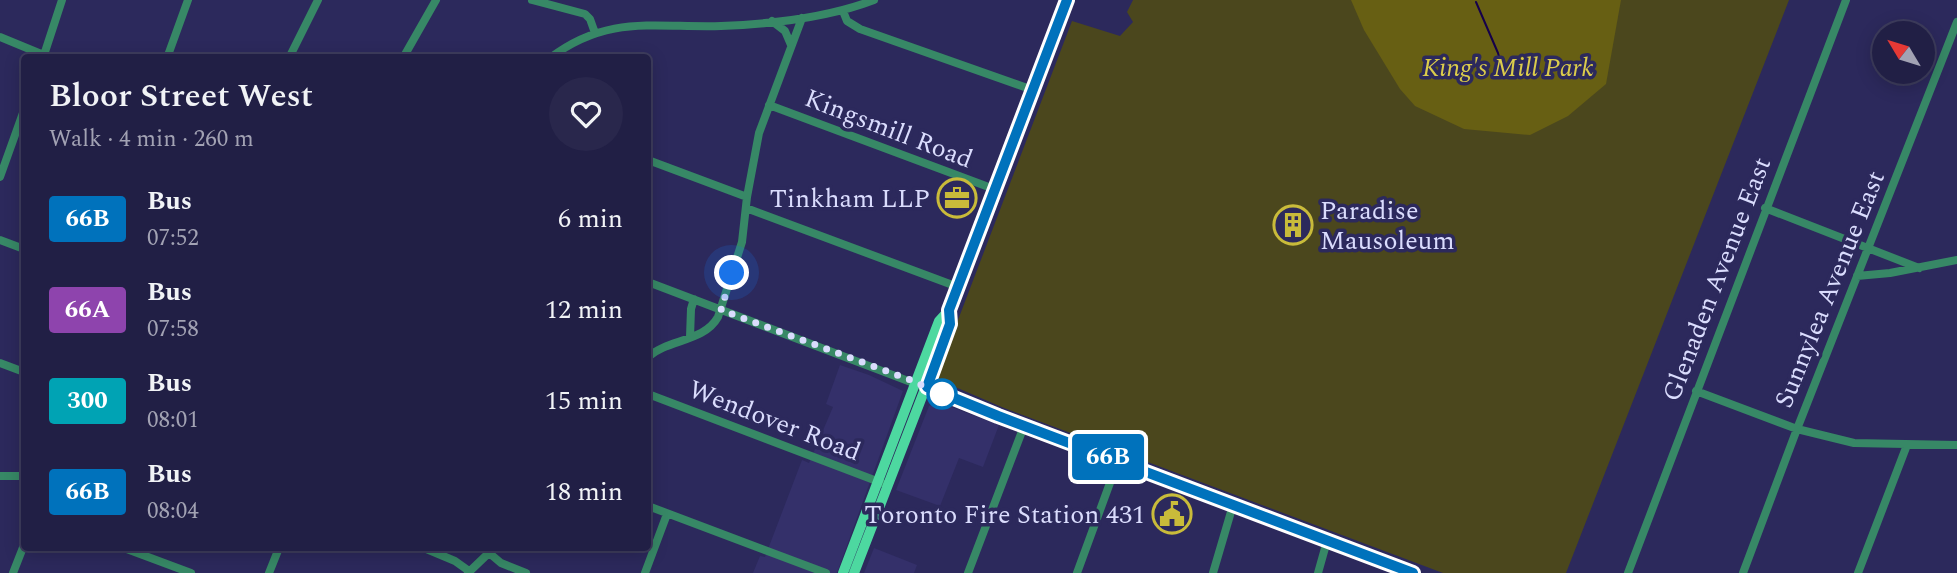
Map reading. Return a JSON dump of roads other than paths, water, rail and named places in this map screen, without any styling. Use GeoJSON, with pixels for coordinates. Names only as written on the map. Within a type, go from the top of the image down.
{"type":"FeatureCollection","features":[{"type":"Feature","properties":{"kind":"main road"},"geometry":{"type":"LineString","coordinates":[[854,573],[915,382],[939,321],[949,310],[1067,0]]}},
{"type":"Feature","properties":{"kind":"main road"},"geometry":{"type":"LineString","coordinates":[[843,573],[927,387],[950,324],[949,310]]}},
{"type":"Feature","properties":{"kind":"street"},"geometry":{"type":"LineString","coordinates":[[47,54],[62,0]]}},
{"type":"Feature","properties":{"kind":"street"},"geometry":{"type":"LineString","coordinates":[[168,54],[188,0]]}},
{"type":"Feature","properties":{"kind":"street"},"geometry":{"type":"LineString","coordinates":[[291,54],[318,0]]}},
{"type":"Feature","properties":{"kind":"street"},"geometry":{"type":"LineString","coordinates":[[406,54],[436,0]]}},
{"type":"Feature","properties":{"kind":"street"},"geometry":{"type":"LineString","coordinates":[[532,0],[585,14],[596,33]]}},
{"type":"Feature","properties":{"kind":"street"},"geometry":{"type":"LineString","coordinates":[[558,54],[596,33],[623,25],[720,26],[772,21],[843,11],[874,0]]}},
{"type":"Feature","properties":{"kind":"street","name":"Glenaden Avenue East"},"geometry":{"type":"LineString","coordinates":[[1628,573],[1846,0]]}},
{"type":"Feature","properties":{"kind":"street"},"geometry":{"type":"LineString","coordinates":[[843,11],[847,21],[860,29],[1032,90]]}},
{"type":"Feature","properties":{"kind":"street"},"geometry":{"type":"LineString","coordinates":[[651,354],[708,329],[721,310],[742,242],[759,133],[802,18]]}},
{"type":"Feature","properties":{"kind":"street"},"geometry":{"type":"LineString","coordinates":[[772,21],[785,30],[791,46]]}},
{"type":"Feature","properties":{"kind":"street","name":"Sunnylea Avenue East"},"geometry":{"type":"LineString","coordinates":[[1743,573],[1957,22]]}},
{"type":"Feature","properties":{"kind":"street"},"geometry":{"type":"LineString","coordinates":[[0,37],[39,54]]}},
{"type":"Feature","properties":{"kind":"street","name":"Kingsmill Road"},"geometry":{"type":"LineString","coordinates":[[769,105],[995,190]]}},
{"type":"Feature","properties":{"kind":"street"},"geometry":{"type":"LineString","coordinates":[[0,177],[21,118]]}},
{"type":"Feature","properties":{"kind":"street"},"geometry":{"type":"LineString","coordinates":[[651,161],[747,197]]}},
{"type":"Feature","properties":{"kind":"street"},"geometry":{"type":"LineString","coordinates":[[746,208],[958,287]]}},
{"type":"Feature","properties":{"kind":"street"},"geometry":{"type":"LineString","coordinates":[[1765,208],[1919,268]]}},
{"type":"Feature","properties":{"kind":"street"},"geometry":{"type":"LineString","coordinates":[[0,240],[21,248]]}},
{"type":"Feature","properties":{"kind":"street"},"geometry":{"type":"LineString","coordinates":[[1857,276],[1864,278],[1957,260]]}},
{"type":"Feature","properties":{"kind":"street"},"geometry":{"type":"LineString","coordinates":[[651,283],[1413,573]]}},
{"type":"Feature","properties":{"kind":"street"},"geometry":{"type":"LineString","coordinates":[[690,337],[694,299]]}},
{"type":"Feature","properties":{"kind":"street"},"geometry":{"type":"LineString","coordinates":[[0,363],[21,371]]}},
{"type":"Feature","properties":{"kind":"street"},"geometry":{"type":"LineString","coordinates":[[1696,391],[1797,429],[1854,443],[1957,445]]}},
{"type":"Feature","properties":{"kind":"street","name":"Wendover Road"},"geometry":{"type":"LineString","coordinates":[[651,395],[883,483]]}},
{"type":"Feature","properties":{"kind":"street"},"geometry":{"type":"LineString","coordinates":[[968,573],[1024,426]]}},
{"type":"Feature","properties":{"kind":"street"},"geometry":{"type":"LineString","coordinates":[[1858,573],[1908,444]]}},
{"type":"Feature","properties":{"kind":"street"},"geometry":{"type":"LineString","coordinates":[[1077,573],[1118,461]]}},
{"type":"Feature","properties":{"kind":"street"},"geometry":{"type":"LineString","coordinates":[[0,476],[21,476]]}},
{"type":"Feature","properties":{"kind":"street"},"geometry":{"type":"LineString","coordinates":[[1213,573],[1233,505]]}},
{"type":"Feature","properties":{"kind":"street"},"geometry":{"type":"LineString","coordinates":[[651,507],[826,573]]}},
{"type":"Feature","properties":{"kind":"street"},"geometry":{"type":"LineString","coordinates":[[645,573],[667,514]]}},
{"type":"Feature","properties":{"kind":"street"},"geometry":{"type":"LineString","coordinates":[[1318,573],[1327,541]]}},
{"type":"Feature","properties":{"kind":"street"},"geometry":{"type":"LineString","coordinates":[[13,573],[22,551]]}},
{"type":"Feature","properties":{"kind":"street"},"geometry":{"type":"LineString","coordinates":[[132,551],[191,573]]}},
{"type":"Feature","properties":{"kind":"street"},"geometry":{"type":"LineString","coordinates":[[269,573],[278,551]]}},
{"type":"Feature","properties":{"kind":"street"},"geometry":{"type":"LineString","coordinates":[[431,551],[455,561],[468,572],[490,551]]}},
{"type":"Feature","properties":{"kind":"street"},"geometry":{"type":"LineString","coordinates":[[492,551],[501,563],[526,573]]}},
{"type":"Feature","properties":{"kind":"waterway"},"geometry":{"type":"LineString","coordinates":[[1476,2],[1498,53],[1505,78]]}},
{"type":"Feature","properties":{"kind":"place","name":"Tinkham LLP"},"geometry":{"type":"Point","coordinates":[957,198]}},
{"type":"Feature","properties":{"kind":"place","name":"Paradise Mausoleum"},"geometry":{"type":"Point","coordinates":[1293,225]}},
{"type":"Feature","properties":{"kind":"place","name":"Toronto Fire Station 431"},"geometry":{"type":"Point","coordinates":[1172,514]}},
{"type":"Feature","properties":{"kind":"park label","name":"King's Mill Park"},"geometry":{"type":"Point","coordinates":[1508,67]}}]}
